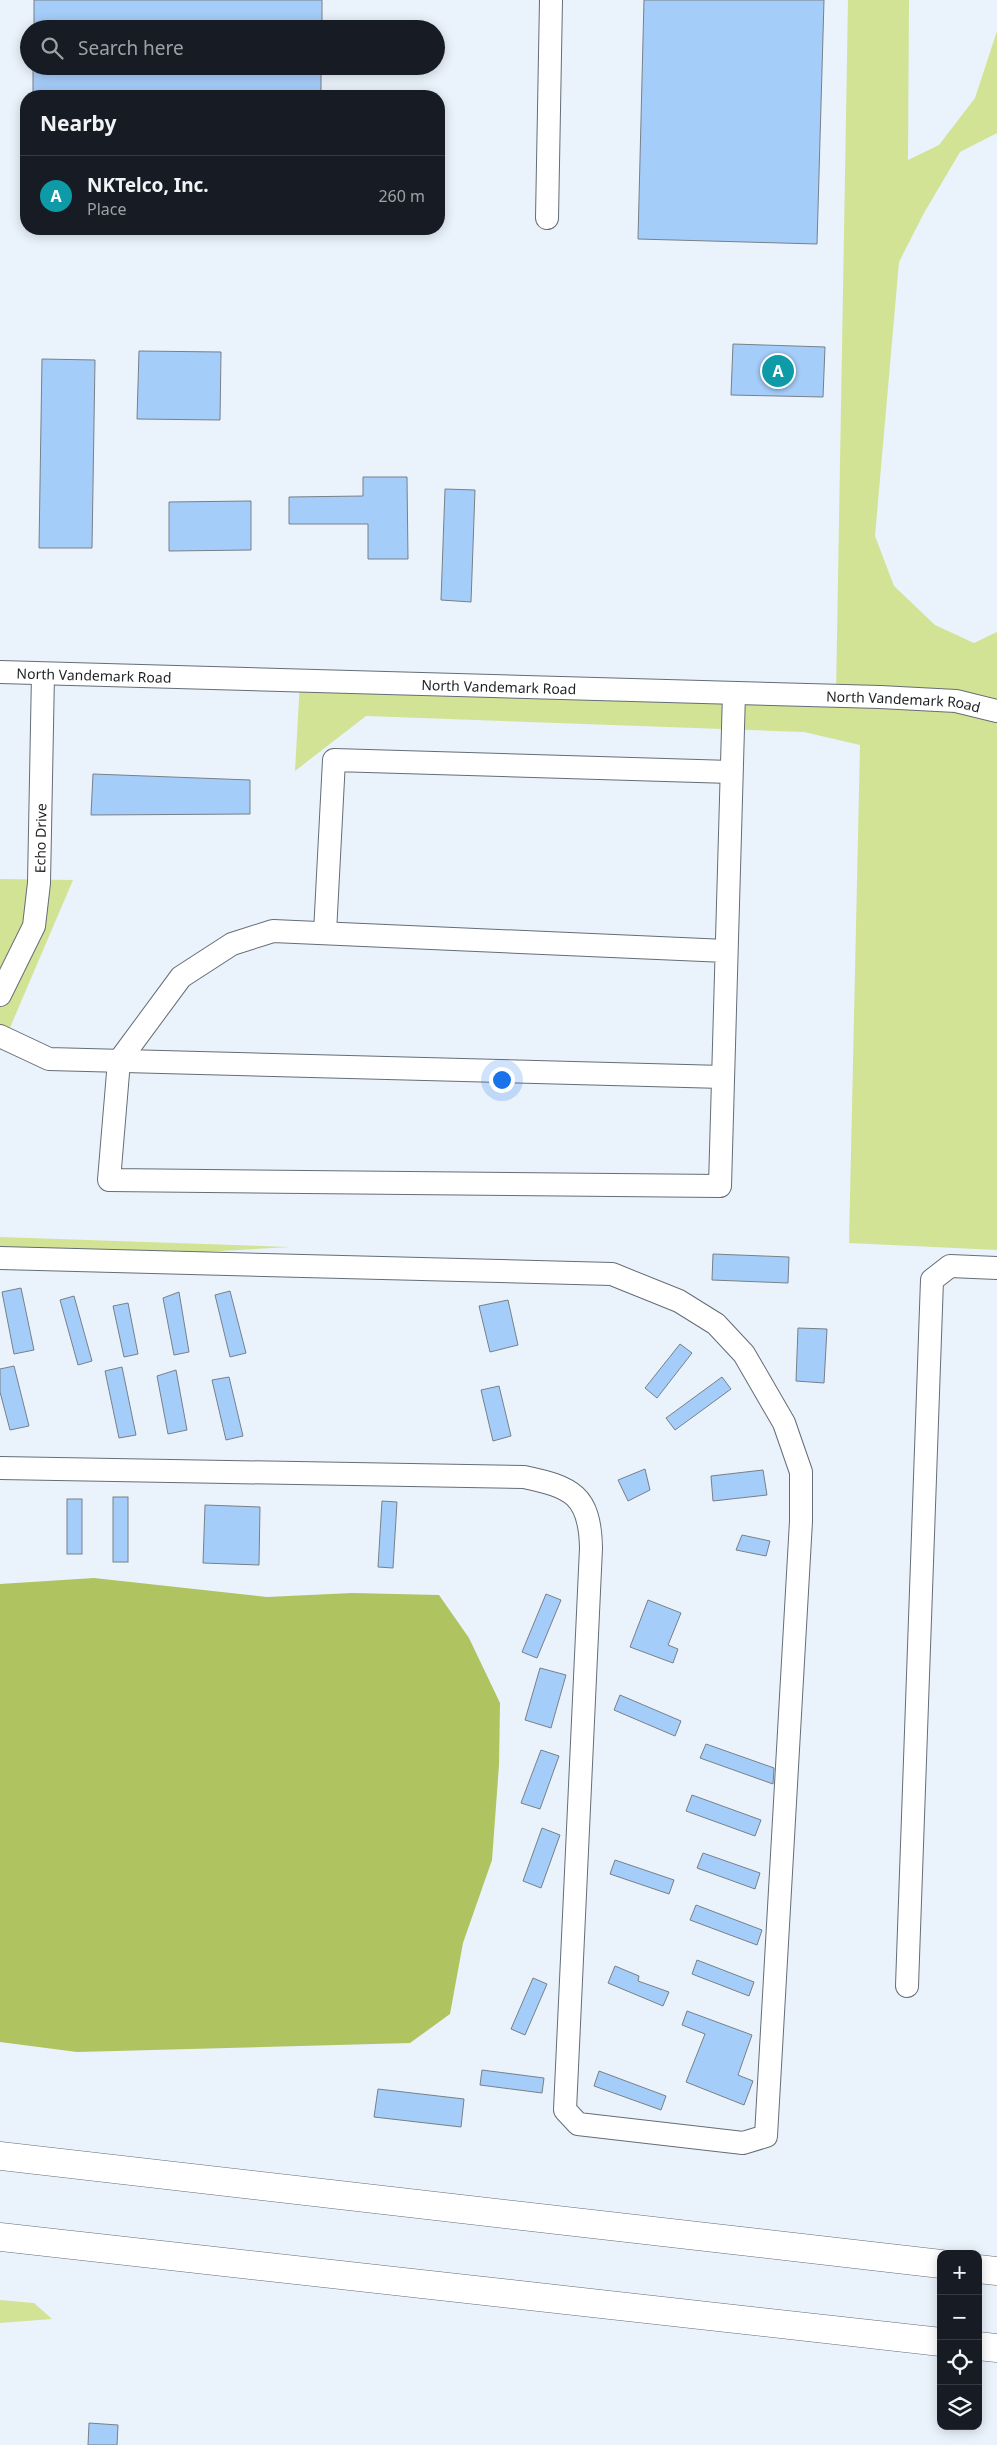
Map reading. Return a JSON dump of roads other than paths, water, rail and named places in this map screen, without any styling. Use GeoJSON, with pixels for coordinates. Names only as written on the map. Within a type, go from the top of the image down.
{"type":"FeatureCollection","features":[{"type":"Feature","properties":{"kind":"highway"},"geometry":{"type":"LineString","coordinates":[[0,2156],[937,2264]]}},
{"type":"Feature","properties":{"kind":"highway"},"geometry":{"type":"LineString","coordinates":[[0,2237],[937,2342]]}},
{"type":"Feature","properties":{"kind":"highway"},"geometry":{"type":"LineString","coordinates":[[982,2269],[997,2271]]}},
{"type":"Feature","properties":{"kind":"highway"},"geometry":{"type":"LineString","coordinates":[[982,2346],[997,2348]]}},
{"type":"Feature","properties":{"kind":"street"},"geometry":{"type":"LineString","coordinates":[[547,218],[551,0]]}},
{"type":"Feature","properties":{"kind":"street","name":"North Vandemark Road"},"geometry":{"type":"LineString","coordinates":[[0,672],[956,701],[997,711]]}},
{"type":"Feature","properties":{"kind":"street","name":"Echo Drive"},"geometry":{"type":"LineString","coordinates":[[0,995],[34,926],[39,883],[44,674]]}},
{"type":"Feature","properties":{"kind":"street"},"geometry":{"type":"LineString","coordinates":[[726,951],[273,931],[232,944],[181,977],[119,1061],[109,1180],[720,1186],[734,693]]}},
{"type":"Feature","properties":{"kind":"street"},"geometry":{"type":"LineString","coordinates":[[325,933],[334,760],[731,772]]}},
{"type":"Feature","properties":{"kind":"street"},"geometry":{"type":"LineString","coordinates":[[0,1036],[49,1059],[723,1077]]}},
{"type":"Feature","properties":{"kind":"street"},"geometry":{"type":"LineString","coordinates":[[0,1258],[612,1274],[678,1301],[716,1324],[744,1354],[784,1423],[801,1472],[801,1521],[766,2136],[743,2143],[578,2124],[565,2110],[591,1548],[590,1523],[578,1498],[557,1484],[524,1477],[0,1468]]}},
{"type":"Feature","properties":{"kind":"street"},"geometry":{"type":"LineString","coordinates":[[907,1986],[932,1280],[950,1266],[997,1268]]}},
{"type":"Feature","properties":{"kind":"place","name":"NKTelco, Inc."},"geometry":{"type":"Point","coordinates":[778,371]}}]}
